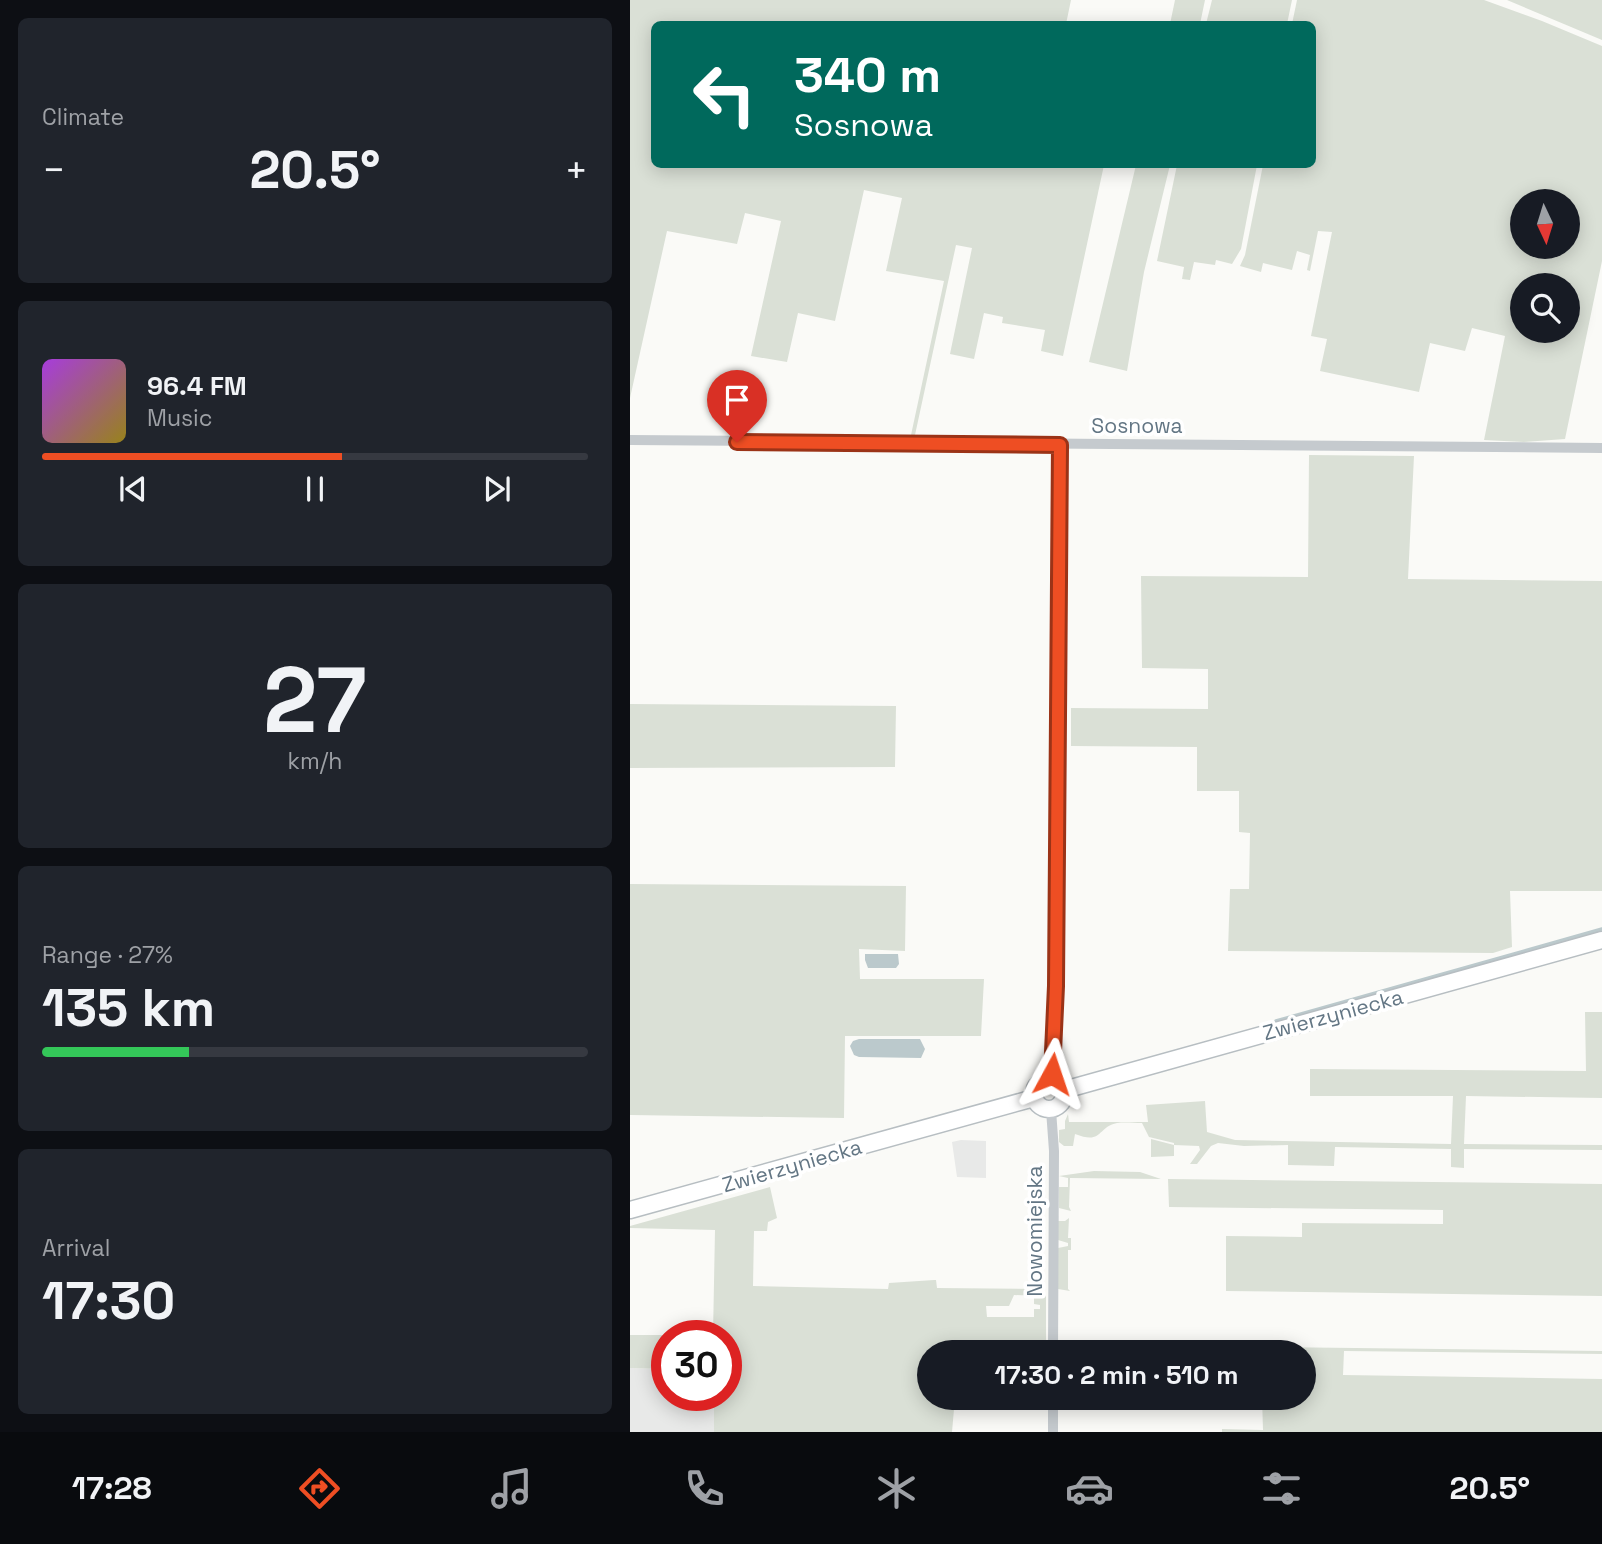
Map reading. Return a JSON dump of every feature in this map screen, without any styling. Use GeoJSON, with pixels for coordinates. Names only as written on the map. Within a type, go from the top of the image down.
{"type":"FeatureCollection","features":[{"type":"Feature","properties":{"kind":"street","name":"Sosnowa"},"geometry":{"type":"LineString","coordinates":[[630,440],[1602,448]]}},
{"type":"Feature","properties":{"kind":"street"},"geometry":{"type":"LineString","coordinates":[[1058,1085],[1045,1080],[1037,1085],[1034,1098],[1040,1107],[1051,1110],[1062,1103],[1058,1085],[1056,974],[1060,445]]}},
{"type":"Feature","properties":{"kind":"street","name":"Zwierzyniecka"},"geometry":{"type":"LineString","coordinates":[[1058,1085],[1602,940]]}},
{"type":"Feature","properties":{"kind":"street","name":"Zwierzyniecka"},"geometry":{"type":"LineString","coordinates":[[630,1210],[1034,1098]]}},
{"type":"Feature","properties":{"kind":"street","name":"Nowomiejska"},"geometry":{"type":"LineString","coordinates":[[1051,1110],[1054,1151],[1053,1340]]}},
{"type":"Feature","properties":{"kind":"street"},"geometry":{"type":"LineString","coordinates":[[1053,1410],[1053,1432]]}},
{"type":"Feature","properties":{"kind":"shaded area"},"geometry":{"type":"Polygon","coordinates":[[[630,0],[1071,0],[1067,21],[651,21],[651,168],[1103,168],[1063,356],[1041,351],[1045,330],[1002,323],[1003,317],[984,313],[974,359],[950,354],[972,248],[956,245],[915,435],[911,435],[944,281],[886,271],[902,198],[864,190],[835,321],[798,313],[787,362],[751,356],[781,221],[745,213],[737,244],[667,231],[630,398],[630,0]]]}},
{"type":"Feature","properties":{"kind":"shaded area"},"geometry":{"type":"Polygon","coordinates":[[[1175,0],[1205,0],[1201,21],[1171,21],[1175,0]]]}},
{"type":"Feature","properties":{"kind":"shaded area"},"geometry":{"type":"Polygon","coordinates":[[[1212,0],[1292,0],[1288,21],[1207,21],[1212,0]]]}},
{"type":"Feature","properties":{"kind":"shaded area"},"geometry":{"type":"Polygon","coordinates":[[[1297,0],[1484,0],[1602,46],[1602,261],[1565,439],[1524,442],[1484,440],[1505,336],[1472,328],[1465,351],[1430,343],[1419,392],[1320,371],[1327,339],[1311,336],[1332,232],[1318,231],[1310,271],[1307,270],[1310,255],[1297,251],[1292,270],[1263,263],[1261,272],[1240,266],[1245,255],[1262,168],[1316,168],[1316,21],[1293,21],[1297,0]]]}},
{"type":"Feature","properties":{"kind":"shaded area"},"geometry":{"type":"Polygon","coordinates":[[[1507,0],[1602,0],[1602,40],[1507,0]]]}},
{"type":"Feature","properties":{"kind":"shaded area"},"geometry":{"type":"Polygon","coordinates":[[[1135,168],[1169,168],[1144,272],[1127,371],[1089,362],[1135,168]]]}},
{"type":"Feature","properties":{"kind":"shaded area"},"geometry":{"type":"Polygon","coordinates":[[[1176,168],[1256,168],[1241,249],[1232,264],[1216,260],[1215,265],[1194,262],[1190,280],[1182,279],[1184,267],[1157,261],[1176,168]]]}},
{"type":"Feature","properties":{"kind":"shaded area"},"geometry":{"type":"Polygon","coordinates":[[[1309,455],[1414,456],[1408,579],[1602,581],[1602,891],[1510,891],[1512,947],[1493,953],[1228,951],[1230,889],[1249,889],[1250,833],[1239,832],[1239,791],[1197,791],[1197,747],[1071,746],[1071,708],[1208,709],[1208,669],[1142,668],[1141,576],[1308,577],[1309,455]]]}},
{"type":"Feature","properties":{"kind":"shaded area"},"geometry":{"type":"Polygon","coordinates":[[[630,704],[896,706],[895,767],[630,768],[630,704]]]}},
{"type":"Feature","properties":{"kind":"shaded area"},"geometry":{"type":"Polygon","coordinates":[[[630,884],[906,886],[905,951],[859,949],[860,979],[984,979],[981,1036],[845,1036],[844,1118],[630,1115],[630,884]]]}},
{"type":"Feature","properties":{"kind":"shaded area"},"geometry":{"type":"Polygon","coordinates":[[[865,954],[898,954],[899,964],[896,968],[868,968],[865,954]]]}},
{"type":"Feature","properties":{"kind":"shaded area"},"geometry":{"type":"Polygon","coordinates":[[[1585,1012],[1602,1012],[1602,1098],[1466,1096],[1464,1144],[1602,1145],[1602,1150],[1464,1149],[1464,1168],[1451,1167],[1451,1149],[1335,1147],[1334,1166],[1288,1165],[1288,1145],[1244,1146],[1218,1143],[1211,1146],[1197,1164],[1190,1164],[1200,1150],[1199,1146],[1174,1145],[1149,1137],[1142,1123],[1117,1123],[1091,1137],[1075,1134],[1073,1146],[1064,1146],[1059,1142],[1059,1130],[1065,1129],[1068,1114],[1069,1122],[1148,1122],[1146,1105],[1205,1101],[1207,1132],[1235,1140],[1451,1144],[1453,1096],[1310,1096],[1310,1069],[1586,1071],[1585,1012]]]}},
{"type":"Feature","properties":{"kind":"shaded area"},"geometry":{"type":"Polygon","coordinates":[[[920,1039],[925,1049],[921,1058],[859,1057],[854,1055],[850,1046],[853,1041],[920,1039]]]}},
{"type":"Feature","properties":{"kind":"shaded area"},"geometry":{"type":"Polygon","coordinates":[[[1151,1139],[1174,1145],[1174,1156],[1151,1157],[1151,1139]]]}},
{"type":"Feature","properties":{"kind":"shaded area"},"geometry":{"type":"Polygon","coordinates":[[[986,1141],[986,1178],[957,1177],[952,1142],[986,1141]]]}},
{"type":"Feature","properties":{"kind":"shaded area"},"geometry":{"type":"Polygon","coordinates":[[[1094,1171],[1140,1172],[1161,1179],[1070,1178],[1071,1211],[1059,1208],[1059,1187],[1068,1187],[1068,1178],[1059,1176],[1094,1171]]]}},
{"type":"Feature","properties":{"kind":"shaded area"},"geometry":{"type":"Polygon","coordinates":[[[1168,1179],[1602,1184],[1602,1296],[1226,1291],[1226,1236],[1302,1237],[1302,1223],[1443,1224],[1443,1210],[1169,1207],[1168,1179]]]}},
{"type":"Feature","properties":{"kind":"shaded area"},"geometry":{"type":"Polygon","coordinates":[[[770,1187],[777,1218],[768,1222],[767,1231],[754,1231],[753,1286],[888,1289],[889,1283],[936,1280],[937,1288],[1042,1289],[1046,1297],[1046,1340],[917,1340],[917,1410],[954,1410],[952,1432],[714,1432],[714,1411],[742,1411],[742,1320],[713,1320],[715,1230],[630,1228],[770,1187]],[[1014,1295],[1009,1306],[986,1306],[987,1317],[1034,1317],[1034,1309],[1040,1309],[1040,1305],[1034,1304],[1034,1297],[1041,1296],[1014,1295]]]}},
{"type":"Feature","properties":{"kind":"shaded area"},"geometry":{"type":"Polygon","coordinates":[[[1069,1218],[1070,1291],[1058,1289],[1058,1248],[1068,1246],[1068,1243],[1058,1240],[1058,1221],[1069,1218]]]}},
{"type":"Feature","properties":{"kind":"shaded area"},"geometry":{"type":"Polygon","coordinates":[[[630,1335],[651,1335],[651,1369],[630,1368],[630,1335]]]}},
{"type":"Feature","properties":{"kind":"shaded area"},"geometry":{"type":"Polygon","coordinates":[[[1316,1348],[1602,1351],[1602,1354],[1344,1351],[1343,1375],[1602,1379],[1602,1432],[1222,1432],[1222,1429],[1263,1430],[1262,1410],[1316,1410],[1316,1348]]]}},
{"type":"Feature","properties":{"kind":"shaded area"},"geometry":{"type":"Polygon","coordinates":[[[630,1368],[651,1369],[651,1411],[714,1411],[714,1432],[630,1432],[630,1368]]]}},
{"type":"Feature","properties":{"kind":"waterway"},"geometry":{"type":"LineString","coordinates":[[1276,1021],[1602,929]]}},
{"type":"Feature","properties":{"kind":"route"},"geometry":{"type":"LineString","coordinates":[[737,442],[1060,445],[1056,986],[1052,1074]]}}]}
